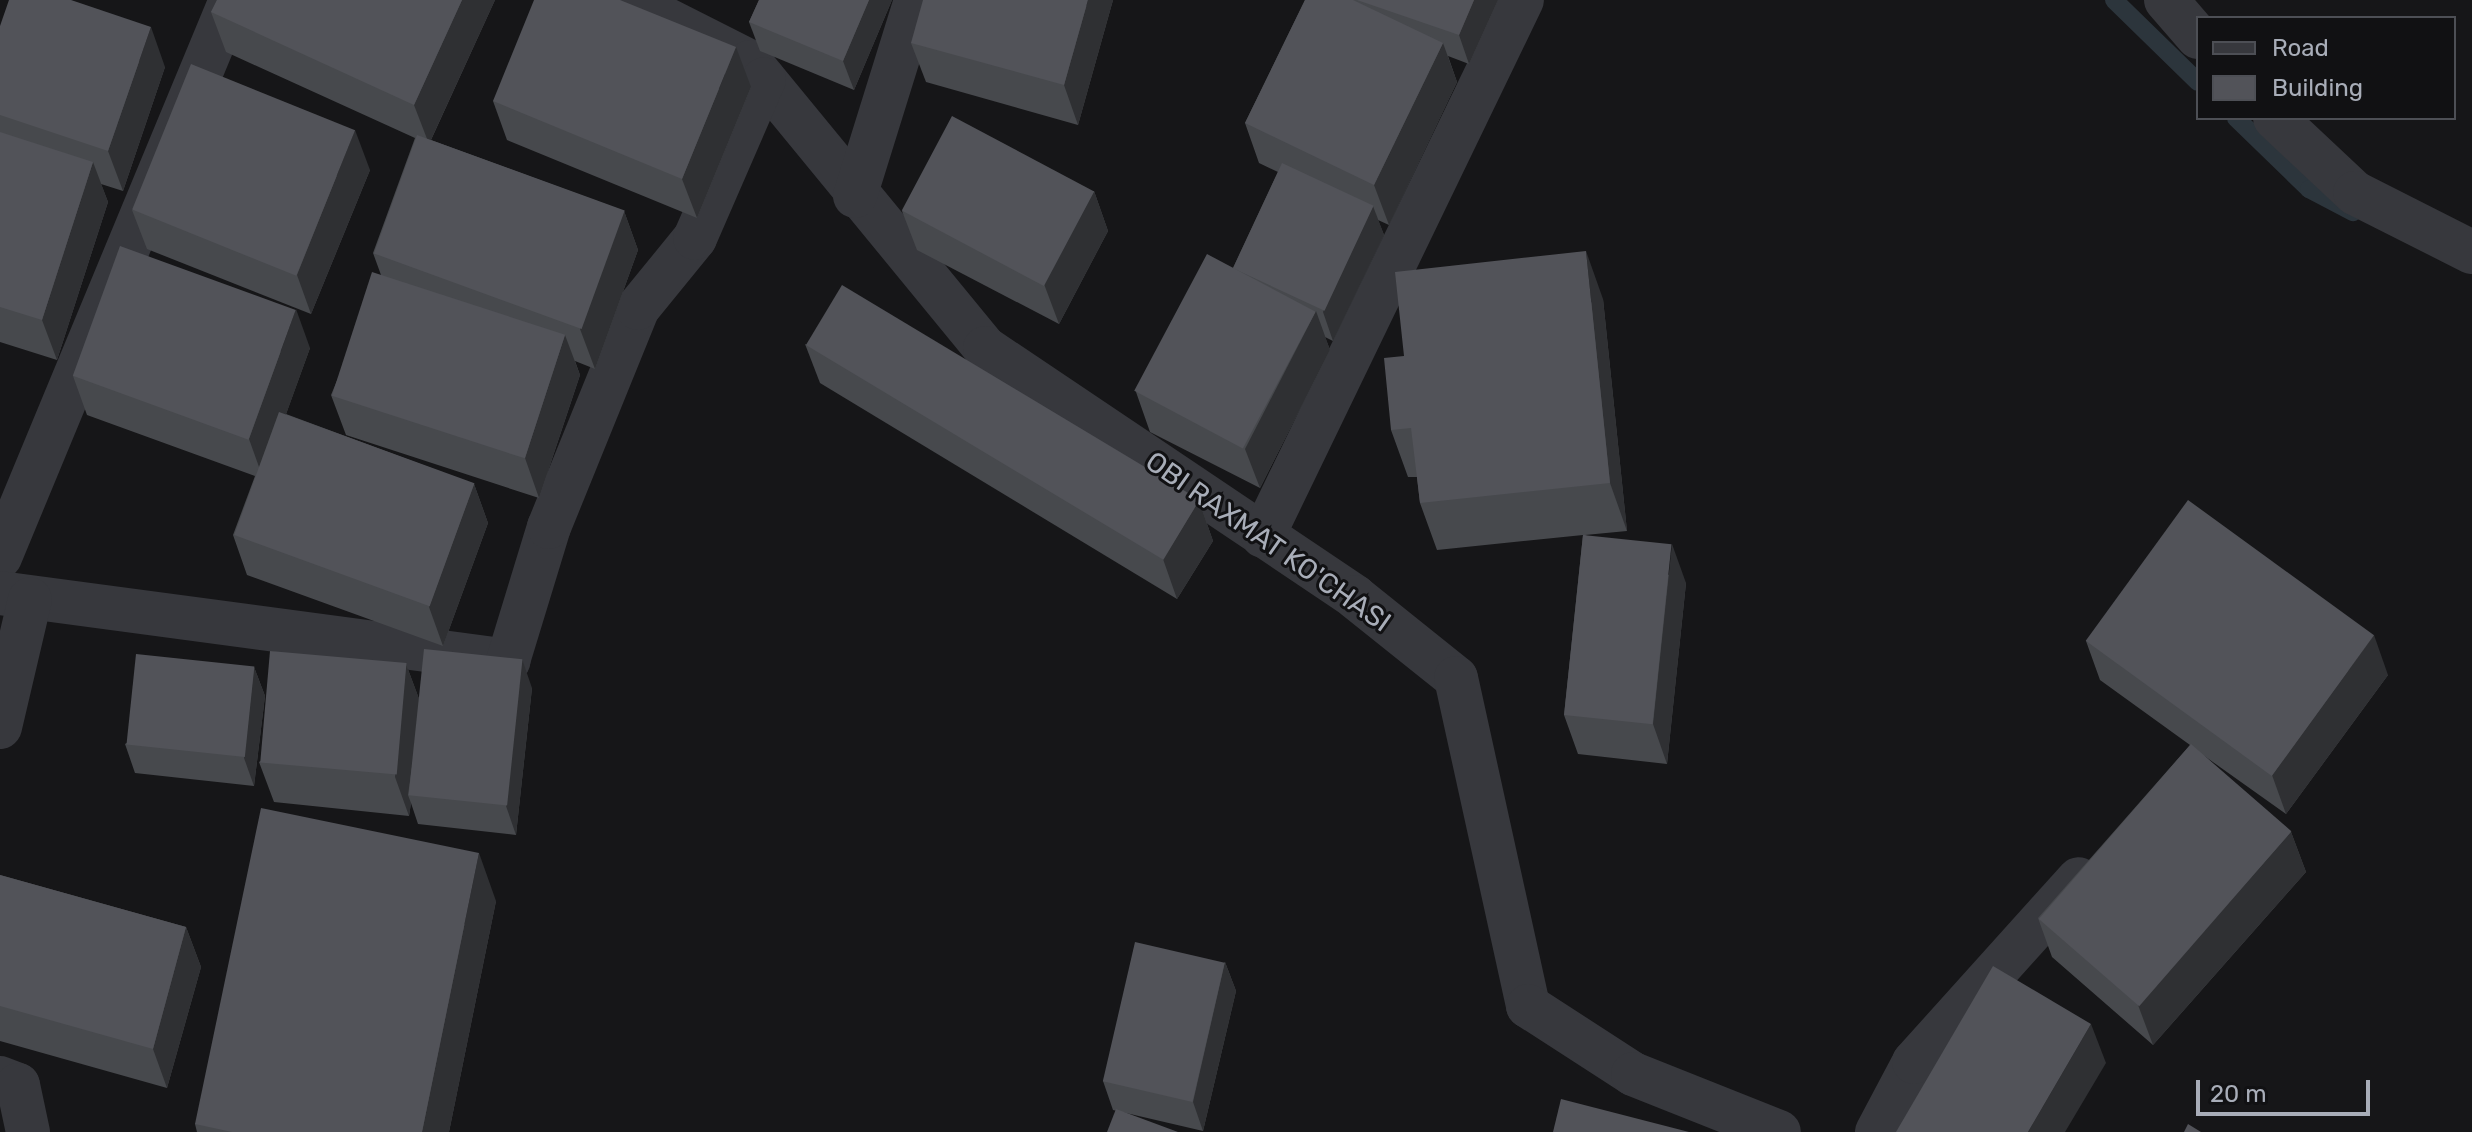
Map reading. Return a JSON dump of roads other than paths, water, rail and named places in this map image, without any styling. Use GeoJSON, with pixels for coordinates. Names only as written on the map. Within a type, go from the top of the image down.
{"type":"FeatureCollection","features":[{"type":"Feature","properties":{"kind":"street"},"geometry":{"type":"LineString","coordinates":[[0,557],[231,0]]}},
{"type":"Feature","properties":{"kind":"street","name":"OBI RAXMAT KO'CHASI"},"geometry":{"type":"LineString","coordinates":[[628,0],[750,62],[855,196],[985,348],[1263,536],[1456,678],[1528,1006],[1633,1074],[1779,1132]]}},
{"type":"Feature","properties":{"kind":"street"},"geometry":{"type":"LineString","coordinates":[[855,196],[916,0]]}},
{"type":"Feature","properties":{"kind":"street"},"geometry":{"type":"LineString","coordinates":[[1263,536],[1522,0]]}},
{"type":"Feature","properties":{"kind":"street"},"geometry":{"type":"LineString","coordinates":[[2166,0],[2196,35]]}},
{"type":"Feature","properties":{"kind":"street"},"geometry":{"type":"LineString","coordinates":[[0,727],[15,596],[508,661],[549,527],[638,308],[695,238],[764,79]]}},
{"type":"Feature","properties":{"kind":"street"},"geometry":{"type":"LineString","coordinates":[[2277,120],[2355,193],[2472,252]]}},
{"type":"Feature","properties":{"kind":"street"},"geometry":{"type":"LineString","coordinates":[[1877,1132],[1914,1062],[2107,849]]}},
{"type":"Feature","properties":{"kind":"street"},"geometry":{"type":"LineString","coordinates":[[0,1078],[18,1085],[28,1132]]}},
{"type":"Feature","properties":{"kind":"waterway"},"geometry":{"type":"LineString","coordinates":[[2114,0],[2196,80]]}},
{"type":"Feature","properties":{"kind":"waterway"},"geometry":{"type":"LineString","coordinates":[[2238,120],[2309,189],[2353,212]]}}]}
